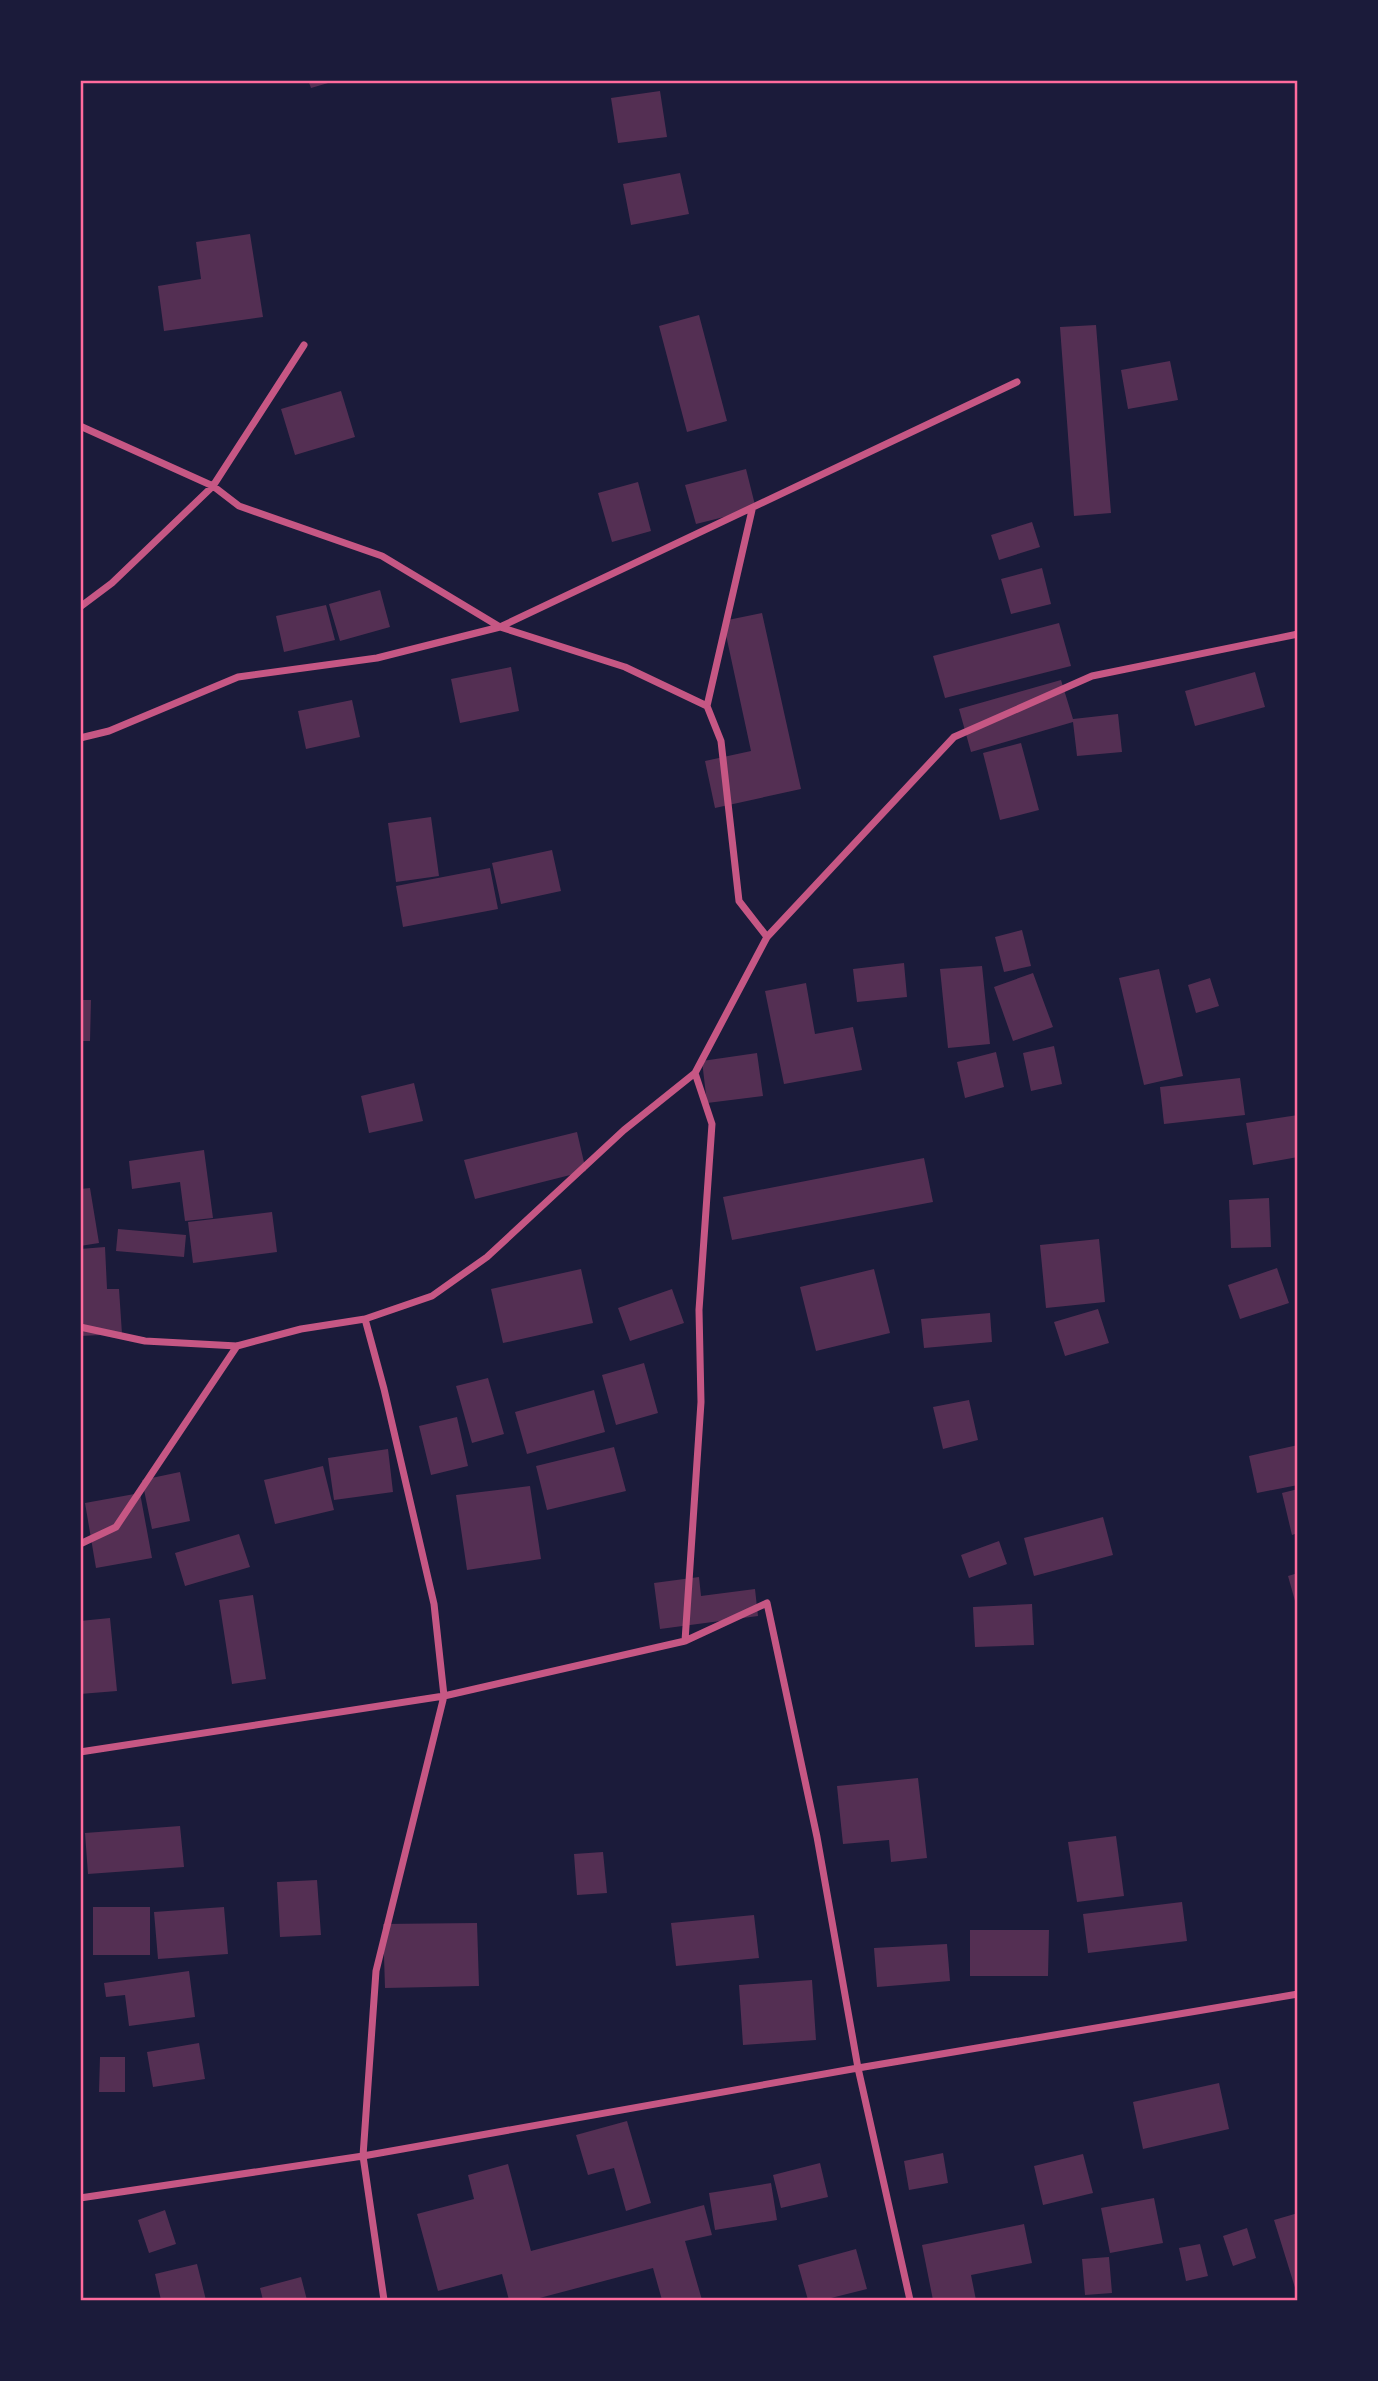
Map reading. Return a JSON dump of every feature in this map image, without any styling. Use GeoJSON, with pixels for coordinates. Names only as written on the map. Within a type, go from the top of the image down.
{"type":"FeatureCollection","features":[{"type":"Feature","properties":{"kind":"street"},"geometry":{"type":"LineString","coordinates":[[80,607],[112,583],[213,486],[304,345]]}},
{"type":"Feature","properties":{"kind":"street"},"geometry":{"type":"LineString","coordinates":[[80,738],[108,731],[238,677],[376,658],[500,627],[752,510],[1017,382]]}},
{"type":"Feature","properties":{"kind":"street"},"geometry":{"type":"LineString","coordinates":[[80,426],[213,486],[239,506],[382,556],[500,627],[625,667],[707,706]]}},
{"type":"Feature","properties":{"kind":"street"},"geometry":{"type":"LineString","coordinates":[[752,510],[707,706],[721,741],[739,901],[767,937]]}},
{"type":"Feature","properties":{"kind":"street"},"geometry":{"type":"LineString","coordinates":[[80,1327],[145,1342],[237,1346],[301,1329],[365,1319],[432,1296],[486,1256],[624,1130],[695,1073],[767,937],[954,737],[1092,676],[1297,634]]}},
{"type":"Feature","properties":{"kind":"street"},"geometry":{"type":"LineString","coordinates":[[685,1641],[701,1402],[699,1310],[712,1124],[695,1073]]}},
{"type":"Feature","properties":{"kind":"street"},"geometry":{"type":"LineString","coordinates":[[365,1319],[434,1604],[444,1696],[376,1971],[363,2156],[384,2301]]}},
{"type":"Feature","properties":{"kind":"street"},"geometry":{"type":"LineString","coordinates":[[80,1544],[116,1527],[237,1346]]}},
{"type":"Feature","properties":{"kind":"street"},"geometry":{"type":"LineString","coordinates":[[80,1752],[444,1696],[685,1641],[768,1603],[817,1838],[858,2068],[910,2301]]}},
{"type":"Feature","properties":{"kind":"street"},"geometry":{"type":"LineString","coordinates":[[80,2198],[363,2156],[858,2068],[1297,1994]]}},
{"type":"Feature","properties":{"kind":"building"},"geometry":{"type":"Polygon","coordinates":[[[308,80],[335,80],[335,81],[311,88],[308,80]]]}},
{"type":"Feature","properties":{"kind":"building"},"geometry":{"type":"Polygon","coordinates":[[[660,91],[667,137],[618,143],[611,98],[660,91]]]}},
{"type":"Feature","properties":{"kind":"building"},"geometry":{"type":"Polygon","coordinates":[[[680,173],[689,214],[631,225],[623,184],[680,173]]]}},
{"type":"Feature","properties":{"kind":"building"},"geometry":{"type":"Polygon","coordinates":[[[250,234],[263,317],[164,331],[158,286],[201,279],[196,242],[250,234]]]}},
{"type":"Feature","properties":{"kind":"building"},"geometry":{"type":"Polygon","coordinates":[[[699,315],[727,421],[687,432],[659,326],[699,315]]]}},
{"type":"Feature","properties":{"kind":"building"},"geometry":{"type":"Polygon","coordinates":[[[1096,325],[1111,513],[1074,516],[1060,327],[1096,325]]]}},
{"type":"Feature","properties":{"kind":"building"},"geometry":{"type":"Polygon","coordinates":[[[1170,361],[1178,400],[1128,409],[1121,370],[1170,361]]]}},
{"type":"Feature","properties":{"kind":"building"},"geometry":{"type":"Polygon","coordinates":[[[341,391],[355,437],[295,455],[281,409],[341,391]]]}},
{"type":"Feature","properties":{"kind":"building"},"geometry":{"type":"Polygon","coordinates":[[[746,469],[756,509],[696,524],[685,485],[746,469]]]}},
{"type":"Feature","properties":{"kind":"building"},"geometry":{"type":"Polygon","coordinates":[[[638,482],[651,531],[612,542],[598,493],[638,482]]]}},
{"type":"Feature","properties":{"kind":"building"},"geometry":{"type":"Polygon","coordinates":[[[1032,522],[1040,547],[999,560],[991,535],[1032,522]]]}},
{"type":"Feature","properties":{"kind":"building"},"geometry":{"type":"Polygon","coordinates":[[[1042,568],[1051,604],[1011,614],[1001,579],[1042,568]]]}},
{"type":"Feature","properties":{"kind":"building"},"geometry":{"type":"Polygon","coordinates":[[[380,590],[390,627],[340,641],[329,604],[380,590]]]}},
{"type":"Feature","properties":{"kind":"building"},"geometry":{"type":"Polygon","coordinates":[[[326,605],[335,640],[284,652],[276,616],[326,605]]]}},
{"type":"Feature","properties":{"kind":"building"},"geometry":{"type":"Polygon","coordinates":[[[762,613],[801,789],[715,808],[705,761],[751,751],[723,621],[762,613]]]}},
{"type":"Feature","properties":{"kind":"building"},"geometry":{"type":"Polygon","coordinates":[[[1059,623],[1071,666],[945,698],[933,656],[1059,623]]]}},
{"type":"Feature","properties":{"kind":"building"},"geometry":{"type":"Polygon","coordinates":[[[511,667],[519,711],[460,723],[451,679],[511,667]]]}},
{"type":"Feature","properties":{"kind":"building"},"geometry":{"type":"Polygon","coordinates":[[[1255,672],[1265,707],[1195,726],[1185,691],[1255,672]]]}},
{"type":"Feature","properties":{"kind":"building"},"geometry":{"type":"Polygon","coordinates":[[[1061,680],[1073,719],[1118,714],[1122,752],[1077,756],[1073,722],[971,752],[959,709],[1061,680]]]}},
{"type":"Feature","properties":{"kind":"building"},"geometry":{"type":"Polygon","coordinates":[[[352,700],[360,737],[306,749],[298,711],[352,700]]]}},
{"type":"Feature","properties":{"kind":"building"},"geometry":{"type":"Polygon","coordinates":[[[1021,743],[1039,810],[1000,820],[983,753],[1021,743]]]}},
{"type":"Feature","properties":{"kind":"building"},"geometry":{"type":"Polygon","coordinates":[[[431,817],[439,876],[396,882],[388,823],[431,817]]]}},
{"type":"Feature","properties":{"kind":"building"},"geometry":{"type":"Polygon","coordinates":[[[552,850],[561,891],[501,904],[492,863],[552,850]]]}},
{"type":"Feature","properties":{"kind":"building"},"geometry":{"type":"Polygon","coordinates":[[[490,868],[498,909],[403,927],[396,886],[490,868]]]}},
{"type":"Feature","properties":{"kind":"building"},"geometry":{"type":"Polygon","coordinates":[[[1022,930],[1031,966],[1004,972],[995,937],[1022,930]]]}},
{"type":"Feature","properties":{"kind":"building"},"geometry":{"type":"Polygon","coordinates":[[[904,963],[907,997],[857,1002],[853,969],[904,963]]]}},
{"type":"Feature","properties":{"kind":"building"},"geometry":{"type":"Polygon","coordinates":[[[982,966],[990,1044],[948,1048],[940,969],[982,966]]]}},
{"type":"Feature","properties":{"kind":"building"},"geometry":{"type":"Polygon","coordinates":[[[1159,969],[1183,1076],[1144,1085],[1119,978],[1159,969]]]}},
{"type":"Feature","properties":{"kind":"building"},"geometry":{"type":"Polygon","coordinates":[[[1033,973],[1053,1027],[1013,1041],[994,987],[1033,973]]]}},
{"type":"Feature","properties":{"kind":"building"},"geometry":{"type":"Polygon","coordinates":[[[1210,978],[1219,1006],[1196,1013],[1188,985],[1210,978]]]}},
{"type":"Feature","properties":{"kind":"building"},"geometry":{"type":"Polygon","coordinates":[[[806,983],[815,1034],[853,1027],[862,1070],[784,1084],[765,991],[806,983]]]}},
{"type":"Feature","properties":{"kind":"building"},"geometry":{"type":"Polygon","coordinates":[[[80,1000],[91,1000],[90,1041],[80,1041],[80,1000]]]}},
{"type":"Feature","properties":{"kind":"building"},"geometry":{"type":"Polygon","coordinates":[[[1054,1046],[1062,1084],[1031,1091],[1023,1053],[1054,1046]]]}},
{"type":"Feature","properties":{"kind":"building"},"geometry":{"type":"Polygon","coordinates":[[[996,1052],[1004,1087],[965,1098],[957,1062],[996,1052]]]}},
{"type":"Feature","properties":{"kind":"building"},"geometry":{"type":"Polygon","coordinates":[[[757,1053],[763,1096],[707,1103],[702,1061],[757,1053]]]}},
{"type":"Feature","properties":{"kind":"building"},"geometry":{"type":"Polygon","coordinates":[[[1240,1078],[1245,1115],[1164,1124],[1160,1087],[1240,1078]]]}},
{"type":"Feature","properties":{"kind":"building"},"geometry":{"type":"Polygon","coordinates":[[[414,1083],[423,1121],[369,1133],[361,1096],[414,1083]]]}},
{"type":"Feature","properties":{"kind":"building"},"geometry":{"type":"Polygon","coordinates":[[[1298,1115],[1298,1157],[1253,1165],[1246,1123],[1298,1115]]]}},
{"type":"Feature","properties":{"kind":"building"},"geometry":{"type":"Polygon","coordinates":[[[577,1132],[586,1171],[475,1199],[464,1160],[577,1132]]]}},
{"type":"Feature","properties":{"kind":"building"},"geometry":{"type":"Polygon","coordinates":[[[204,1150],[213,1218],[185,1221],[180,1182],[132,1189],[129,1161],[204,1150]]]}},
{"type":"Feature","properties":{"kind":"building"},"geometry":{"type":"Polygon","coordinates":[[[924,1158],[933,1202],[732,1240],[723,1197],[924,1158]]]}},
{"type":"Feature","properties":{"kind":"building"},"geometry":{"type":"Polygon","coordinates":[[[90,1188],[99,1243],[80,1246],[80,1189],[90,1188]]]}},
{"type":"Feature","properties":{"kind":"building"},"geometry":{"type":"Polygon","coordinates":[[[1269,1198],[1271,1247],[1231,1248],[1229,1200],[1269,1198]]]}},
{"type":"Feature","properties":{"kind":"building"},"geometry":{"type":"Polygon","coordinates":[[[272,1212],[277,1252],[193,1263],[188,1222],[272,1212]]]}},
{"type":"Feature","properties":{"kind":"building"},"geometry":{"type":"Polygon","coordinates":[[[118,1229],[186,1235],[184,1257],[116,1251],[118,1229]]]}},
{"type":"Feature","properties":{"kind":"building"},"geometry":{"type":"Polygon","coordinates":[[[1099,1239],[1105,1302],[1046,1308],[1040,1245],[1099,1239]]]}},
{"type":"Feature","properties":{"kind":"building"},"geometry":{"type":"Polygon","coordinates":[[[105,1247],[107,1289],[119,1289],[122,1334],[80,1336],[80,1249],[105,1247]]]}},
{"type":"Feature","properties":{"kind":"building"},"geometry":{"type":"Polygon","coordinates":[[[1277,1268],[1289,1303],[1240,1319],[1228,1285],[1277,1268]]]}},
{"type":"Feature","properties":{"kind":"building"},"geometry":{"type":"Polygon","coordinates":[[[581,1269],[593,1323],[503,1343],[491,1289],[581,1269]]]}},
{"type":"Feature","properties":{"kind":"building"},"geometry":{"type":"Polygon","coordinates":[[[874,1269],[890,1333],[816,1351],[800,1287],[874,1269]]]}},
{"type":"Feature","properties":{"kind":"building"},"geometry":{"type":"Polygon","coordinates":[[[672,1289],[684,1323],[630,1341],[618,1308],[672,1289]]]}},
{"type":"Feature","properties":{"kind":"building"},"geometry":{"type":"Polygon","coordinates":[[[1098,1309],[1109,1343],[1065,1356],[1054,1322],[1098,1309]]]}},
{"type":"Feature","properties":{"kind":"building"},"geometry":{"type":"Polygon","coordinates":[[[990,1313],[992,1342],[924,1348],[921,1319],[990,1313]]]}},
{"type":"Feature","properties":{"kind":"building"},"geometry":{"type":"Polygon","coordinates":[[[644,1363],[658,1413],[616,1425],[602,1375],[644,1363]]]}},
{"type":"Feature","properties":{"kind":"building"},"geometry":{"type":"Polygon","coordinates":[[[488,1378],[504,1434],[472,1443],[456,1386],[488,1378]]]}},
{"type":"Feature","properties":{"kind":"building"},"geometry":{"type":"Polygon","coordinates":[[[594,1390],[605,1432],[527,1454],[515,1412],[594,1390]]]}},
{"type":"Feature","properties":{"kind":"building"},"geometry":{"type":"Polygon","coordinates":[[[969,1400],[978,1440],[943,1449],[933,1407],[969,1400]]]}},
{"type":"Feature","properties":{"kind":"building"},"geometry":{"type":"Polygon","coordinates":[[[457,1417],[468,1466],[431,1475],[419,1426],[457,1417]]]}},
{"type":"Feature","properties":{"kind":"building"},"geometry":{"type":"Polygon","coordinates":[[[1298,1445],[1298,1485],[1257,1493],[1249,1456],[1298,1445]]]}},
{"type":"Feature","properties":{"kind":"building"},"geometry":{"type":"Polygon","coordinates":[[[614,1447],[626,1491],[547,1510],[536,1466],[614,1447]]]}},
{"type":"Feature","properties":{"kind":"building"},"geometry":{"type":"Polygon","coordinates":[[[388,1449],[393,1492],[334,1500],[328,1458],[388,1449]]]}},
{"type":"Feature","properties":{"kind":"building"},"geometry":{"type":"Polygon","coordinates":[[[323,1466],[334,1510],[275,1524],[264,1480],[323,1466]]]}},
{"type":"Feature","properties":{"kind":"building"},"geometry":{"type":"Polygon","coordinates":[[[180,1472],[190,1521],[152,1529],[142,1480],[180,1472]]]}},
{"type":"Feature","properties":{"kind":"building"},"geometry":{"type":"Polygon","coordinates":[[[530,1486],[541,1559],[467,1570],[456,1495],[530,1486]]]}},
{"type":"Feature","properties":{"kind":"building"},"geometry":{"type":"Polygon","coordinates":[[[1298,1489],[1298,1533],[1292,1535],[1282,1493],[1298,1489]]]}},
{"type":"Feature","properties":{"kind":"building"},"geometry":{"type":"Polygon","coordinates":[[[140,1493],[152,1558],[96,1568],[85,1503],[140,1493]]]}},
{"type":"Feature","properties":{"kind":"building"},"geometry":{"type":"Polygon","coordinates":[[[1103,1517],[1113,1555],[1034,1576],[1024,1538],[1103,1517]]]}},
{"type":"Feature","properties":{"kind":"building"},"geometry":{"type":"Polygon","coordinates":[[[239,1534],[250,1567],[185,1586],[175,1553],[239,1534]]]}},
{"type":"Feature","properties":{"kind":"building"},"geometry":{"type":"Polygon","coordinates":[[[999,1541],[1007,1564],[969,1578],[961,1555],[999,1541]]]}},
{"type":"Feature","properties":{"kind":"building"},"geometry":{"type":"Polygon","coordinates":[[[1298,1573],[1298,1608],[1297,1608],[1288,1576],[1298,1573]]]}},
{"type":"Feature","properties":{"kind":"building"},"geometry":{"type":"Polygon","coordinates":[[[699,1577],[701,1596],[755,1589],[758,1616],[660,1629],[654,1583],[699,1577]]]}},
{"type":"Feature","properties":{"kind":"building"},"geometry":{"type":"Polygon","coordinates":[[[253,1595],[266,1679],[232,1684],[219,1600],[253,1595]]]}},
{"type":"Feature","properties":{"kind":"building"},"geometry":{"type":"Polygon","coordinates":[[[1032,1604],[1034,1645],[975,1647],[973,1607],[1032,1604]]]}},
{"type":"Feature","properties":{"kind":"building"},"geometry":{"type":"Polygon","coordinates":[[[110,1618],[117,1691],[80,1694],[80,1621],[110,1618]]]}},
{"type":"Feature","properties":{"kind":"building"},"geometry":{"type":"Polygon","coordinates":[[[918,1778],[927,1858],[891,1862],[889,1840],[843,1844],[837,1786],[918,1778]]]}},
{"type":"Feature","properties":{"kind":"building"},"geometry":{"type":"Polygon","coordinates":[[[180,1826],[184,1867],[88,1874],[85,1833],[180,1826]]]}},
{"type":"Feature","properties":{"kind":"building"},"geometry":{"type":"Polygon","coordinates":[[[1116,1836],[1124,1896],[1077,1902],[1068,1842],[1116,1836]]]}},
{"type":"Feature","properties":{"kind":"building"},"geometry":{"type":"Polygon","coordinates":[[[603,1852],[607,1893],[577,1895],[574,1854],[603,1852]]]}},
{"type":"Feature","properties":{"kind":"building"},"geometry":{"type":"Polygon","coordinates":[[[317,1880],[321,1935],[280,1937],[277,1882],[317,1880]]]}},
{"type":"Feature","properties":{"kind":"building"},"geometry":{"type":"Polygon","coordinates":[[[1182,1902],[1187,1941],[1088,1953],[1083,1914],[1182,1902]]]}},
{"type":"Feature","properties":{"kind":"building"},"geometry":{"type":"Polygon","coordinates":[[[93,1907],[150,1907],[150,1955],[93,1955],[93,1907]]]}},
{"type":"Feature","properties":{"kind":"building"},"geometry":{"type":"Polygon","coordinates":[[[224,1907],[228,1954],[158,1959],[154,1912],[224,1907]]]}},
{"type":"Feature","properties":{"kind":"building"},"geometry":{"type":"Polygon","coordinates":[[[754,1915],[759,1958],[676,1966],[671,1923],[754,1915]]]}},
{"type":"Feature","properties":{"kind":"building"},"geometry":{"type":"Polygon","coordinates":[[[477,1923],[479,1986],[385,1988],[383,1924],[477,1923]]]}},
{"type":"Feature","properties":{"kind":"building"},"geometry":{"type":"Polygon","coordinates":[[[970,1930],[1049,1930],[1048,1976],[970,1976],[970,1930]]]}},
{"type":"Feature","properties":{"kind":"building"},"geometry":{"type":"Polygon","coordinates":[[[947,1944],[950,1981],[877,1987],[874,1948],[947,1944]]]}},
{"type":"Feature","properties":{"kind":"building"},"geometry":{"type":"Polygon","coordinates":[[[189,1971],[195,2017],[129,2026],[125,1995],[106,1997],[104,1983],[189,1971]]]}},
{"type":"Feature","properties":{"kind":"building"},"geometry":{"type":"Polygon","coordinates":[[[812,1980],[816,2040],[743,2045],[739,1985],[812,1980]]]}},
{"type":"Feature","properties":{"kind":"building"},"geometry":{"type":"Polygon","coordinates":[[[199,2043],[205,2079],[153,2087],[147,2052],[199,2043]]]}},
{"type":"Feature","properties":{"kind":"building"},"geometry":{"type":"Polygon","coordinates":[[[100,2057],[125,2057],[125,2092],[99,2092],[100,2057]]]}},
{"type":"Feature","properties":{"kind":"building"},"geometry":{"type":"Polygon","coordinates":[[[1219,2083],[1229,2129],[1143,2149],[1133,2102],[1219,2083]]]}},
{"type":"Feature","properties":{"kind":"building"},"geometry":{"type":"Polygon","coordinates":[[[627,2121],[651,2203],[626,2211],[614,2168],[588,2175],[576,2135],[627,2121]]]}},
{"type":"Feature","properties":{"kind":"building"},"geometry":{"type":"Polygon","coordinates":[[[943,2153],[948,2183],[909,2190],[904,2161],[943,2153]]]}},
{"type":"Feature","properties":{"kind":"building"},"geometry":{"type":"Polygon","coordinates":[[[1083,2154],[1093,2193],[1043,2205],[1034,2166],[1083,2154]]]}},
{"type":"Feature","properties":{"kind":"building"},"geometry":{"type":"Polygon","coordinates":[[[820,2163],[828,2197],[781,2208],[773,2175],[820,2163]]]}},
{"type":"Feature","properties":{"kind":"building"},"geometry":{"type":"Polygon","coordinates":[[[508,2164],[531,2251],[704,2205],[712,2235],[685,2241],[702,2300],[662,2300],[653,2268],[532,2300],[509,2300],[502,2274],[438,2291],[417,2214],[474,2199],[468,2175],[508,2164]]]}},
{"type":"Feature","properties":{"kind":"building"},"geometry":{"type":"Polygon","coordinates":[[[771,2183],[777,2220],[715,2230],[709,2193],[771,2183]]]}},
{"type":"Feature","properties":{"kind":"building"},"geometry":{"type":"Polygon","coordinates":[[[1154,2198],[1163,2243],[1110,2253],[1101,2208],[1154,2198]]]}},
{"type":"Feature","properties":{"kind":"building"},"geometry":{"type":"Polygon","coordinates":[[[165,2210],[176,2244],[149,2253],[138,2220],[165,2210]]]}},
{"type":"Feature","properties":{"kind":"building"},"geometry":{"type":"Polygon","coordinates":[[[1298,2213],[1298,2293],[1297,2294],[1274,2220],[1298,2213]]]}},
{"type":"Feature","properties":{"kind":"building"},"geometry":{"type":"Polygon","coordinates":[[[1024,2224],[1032,2263],[971,2275],[976,2300],[933,2300],[922,2245],[1024,2224]]]}},
{"type":"Feature","properties":{"kind":"building"},"geometry":{"type":"Polygon","coordinates":[[[1247,2228],[1256,2258],[1233,2266],[1223,2236],[1247,2228]]]}},
{"type":"Feature","properties":{"kind":"building"},"geometry":{"type":"Polygon","coordinates":[[[1200,2244],[1208,2276],[1186,2281],[1179,2248],[1200,2244]]]}},
{"type":"Feature","properties":{"kind":"building"},"geometry":{"type":"Polygon","coordinates":[[[856,2249],[867,2289],[823,2300],[808,2300],[798,2265],[856,2249]]]}},
{"type":"Feature","properties":{"kind":"building"},"geometry":{"type":"Polygon","coordinates":[[[1109,2257],[1112,2293],[1085,2295],[1082,2259],[1109,2257]]]}},
{"type":"Feature","properties":{"kind":"building"},"geometry":{"type":"Polygon","coordinates":[[[197,2264],[206,2300],[161,2300],[155,2274],[197,2264]]]}},
{"type":"Feature","properties":{"kind":"building"},"geometry":{"type":"Polygon","coordinates":[[[301,2277],[307,2300],[263,2300],[260,2288],[301,2277]]]}}]}
